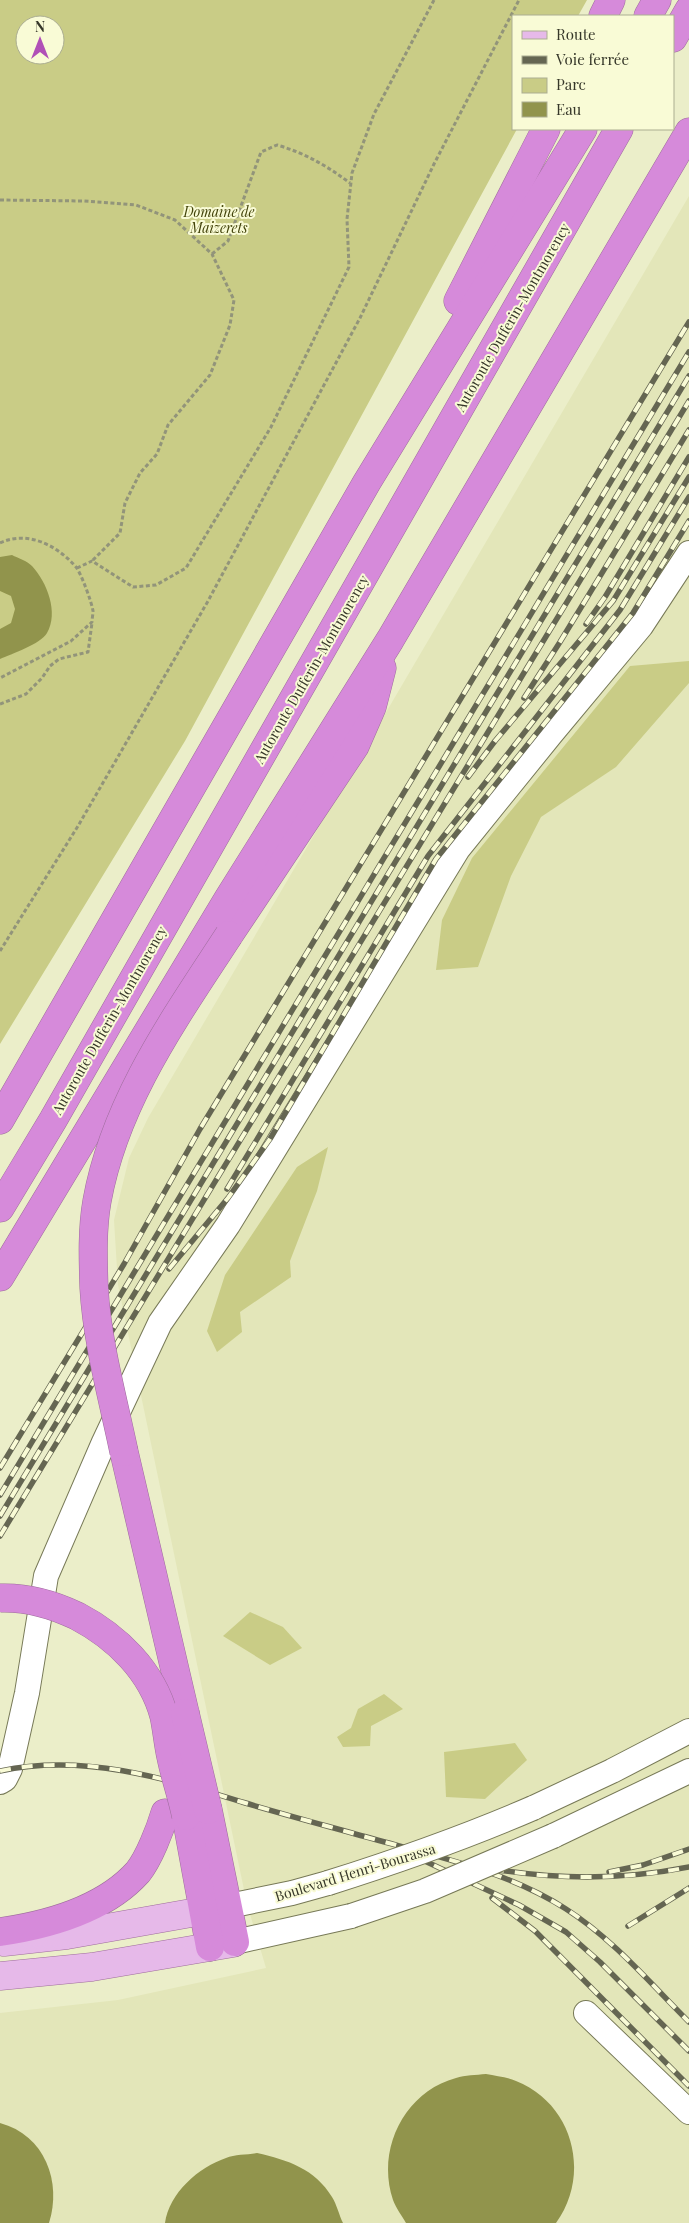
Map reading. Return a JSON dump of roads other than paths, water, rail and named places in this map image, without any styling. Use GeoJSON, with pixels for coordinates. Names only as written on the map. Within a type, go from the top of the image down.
{"type":"FeatureCollection","features":[{"type":"Feature","properties":{"kind":"highway"},"geometry":{"type":"LineString","coordinates":[[604,15],[611,0]]}},
{"type":"Feature","properties":{"kind":"highway"},"geometry":{"type":"LineString","coordinates":[[649,15],[657,0]]}},
{"type":"Feature","properties":{"kind":"highway"},"geometry":{"type":"LineString","coordinates":[[674,36],[689,10]]}},
{"type":"Feature","properties":{"kind":"highway"},"geometry":{"type":"LineString","coordinates":[[367,482],[545,130]]}},
{"type":"Feature","properties":{"kind":"highway"},"geometry":{"type":"LineString","coordinates":[[0,1120],[367,482],[582,130]]}},
{"type":"Feature","properties":{"kind":"highway","name":"Autoroute Dufferin-Montmorency"},"geometry":{"type":"LineString","coordinates":[[0,1208],[53,1120],[619,130]]}},
{"type":"Feature","properties":{"kind":"highway"},"geometry":{"type":"LineString","coordinates":[[0,1277],[233,891],[390,640],[689,132]]}},
{"type":"Feature","properties":{"kind":"highway"},"geometry":{"type":"LineString","coordinates":[[223,1945],[217,1908],[187,1813],[97,1308],[94,1290],[93,1239],[97,1202],[114,1137],[142,1074],[161,1040],[229,935],[355,746],[372,707],[390,640]]}},
{"type":"Feature","properties":{"kind":"highway"},"geometry":{"type":"LineString","coordinates":[[0,1598],[35,1600],[60,1608],[92,1624],[115,1640],[135,1661],[150,1683],[164,1715],[171,1759],[171,1786],[187,1813]]}},
{"type":"Feature","properties":{"kind":"highway"},"geometry":{"type":"LineString","coordinates":[[0,1932],[53,1922],[108,1897],[138,1871],[161,1826],[187,1813]]}},
{"type":"Feature","properties":{"kind":"main road","name":"Boulevard Henri-Bourassa"},"geometry":{"type":"LineString","coordinates":[[0,1943],[67,1936],[217,1908]]}},
{"type":"Feature","properties":{"kind":"main road"},"geometry":{"type":"LineString","coordinates":[[0,1976],[92,1967],[223,1945]]}},
{"type":"Feature","properties":{"kind":"street"},"geometry":{"type":"LineString","coordinates":[[0,1782],[5,1779],[10,1769],[28,1693],[46,1576],[104,1442],[160,1323],[228,1225],[458,849],[642,626],[689,553]]}},
{"type":"Feature","properties":{"kind":"street","name":"Boulevard Henri-Bourassa"},"geometry":{"type":"LineString","coordinates":[[217,1908],[292,1893],[328,1883],[461,1839],[612,1771],[689,1731]]}},
{"type":"Feature","properties":{"kind":"street"},"geometry":{"type":"LineString","coordinates":[[223,1945],[351,1916],[425,1891],[554,1836],[689,1771]]}},
{"type":"Feature","properties":{"kind":"street"},"geometry":{"type":"LineString","coordinates":[[586,2013],[689,2112]]}},
{"type":"Feature","properties":{"kind":"water"},"geometry":{"type":"Polygon","coordinates":[[[12,555],[30,564],[42,580],[50,598],[52,616],[44,637],[32,645],[0,659],[0,629],[11,623],[15,609],[11,596],[0,591],[0,557],[12,555]]]}},
{"type":"Feature","properties":{"kind":"water"},"geometry":{"type":"Polygon","coordinates":[[[486,2074],[516,2081],[536,2092],[552,2106],[563,2123],[571,2143],[574,2163],[573,2184],[567,2204],[556,2223],[406,2223],[393,2200],[389,2181],[388,2162],[392,2143],[399,2126],[409,2110],[422,2096],[438,2085],[459,2077],[486,2074]]]}},
{"type":"Feature","properties":{"kind":"water"},"geometry":{"type":"Polygon","coordinates":[[[0,2123],[16,2129],[28,2138],[39,2149],[46,2162],[53,2192],[49,2223],[0,2223],[0,2123]]]}},
{"type":"Feature","properties":{"kind":"water"},"geometry":{"type":"Polygon","coordinates":[[[257,2153],[300,2167],[317,2179],[332,2197],[343,2223],[165,2223],[172,2201],[196,2175],[216,2162],[237,2155],[257,2153]]]}},
{"type":"Feature","properties":{"kind":"railway"},"geometry":{"type":"LineString","coordinates":[[0,1468],[124,1264],[200,1129],[689,322]]}},
{"type":"Feature","properties":{"kind":"railway"},"geometry":{"type":"LineString","coordinates":[[0,1495],[689,352]]}},
{"type":"Feature","properties":{"kind":"railway"},"geometry":{"type":"LineString","coordinates":[[0,1516],[689,376]]}},
{"type":"Feature","properties":{"kind":"railway"},"geometry":{"type":"LineString","coordinates":[[0,1536],[689,401]]}},
{"type":"Feature","properties":{"kind":"railway"},"geometry":{"type":"LineString","coordinates":[[524,698],[689,430]]}},
{"type":"Feature","properties":{"kind":"railway"},"geometry":{"type":"LineString","coordinates":[[586,624],[605,597],[689,457]]}},
{"type":"Feature","properties":{"kind":"railway"},"geometry":{"type":"LineString","coordinates":[[468,777],[495,741],[613,601],[689,477]]}},
{"type":"Feature","properties":{"kind":"railway"},"geometry":{"type":"LineString","coordinates":[[227,1189],[428,856],[620,610],[689,497]]}},
{"type":"Feature","properties":{"kind":"railway"},"geometry":{"type":"LineString","coordinates":[[169,1269],[228,1198],[270,1139],[436,859],[633,613],[689,521]]}},
{"type":"Feature","properties":{"kind":"railway"},"geometry":{"type":"LineString","coordinates":[[0,1771],[31,1766],[62,1765],[123,1771],[153,1777],[435,1855],[489,1872],[541,1895],[583,1921],[630,1962],[689,2022]]}},
{"type":"Feature","properties":{"kind":"railway"},"geometry":{"type":"LineString","coordinates":[[609,1872],[643,1865],[689,1849]]}},
{"type":"Feature","properties":{"kind":"railway"},"geometry":{"type":"LineString","coordinates":[[414,1856],[519,1905],[566,1932],[600,1962],[689,2051]]}},
{"type":"Feature","properties":{"kind":"railway"},"geometry":{"type":"LineString","coordinates":[[493,1869],[542,1875],[591,1877],[640,1874],[689,1867]]}},
{"type":"Feature","properties":{"kind":"railway"},"geometry":{"type":"LineString","coordinates":[[628,1926],[689,1888]]}},
{"type":"Feature","properties":{"kind":"railway"},"geometry":{"type":"LineString","coordinates":[[492,1898],[535,1931],[689,2086]]}},
{"type":"Feature","properties":{"kind":"park label","name":"Domaine de Maizerets"},"geometry":{"type":"Point","coordinates":[219,220]}}]}
